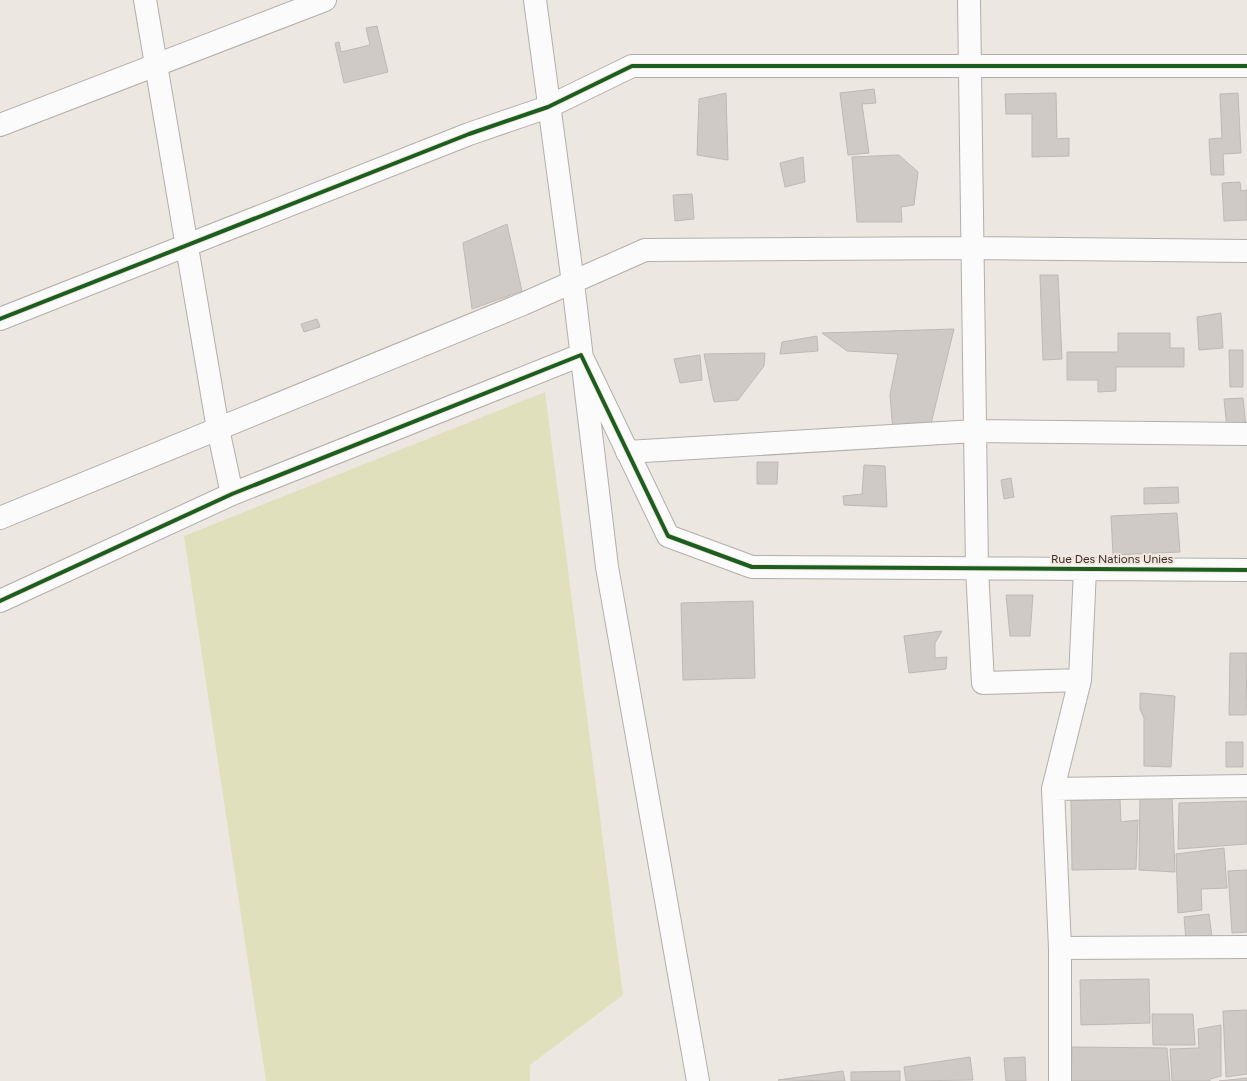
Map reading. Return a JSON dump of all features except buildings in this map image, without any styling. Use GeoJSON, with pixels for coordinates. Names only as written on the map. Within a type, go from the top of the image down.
{"type":"FeatureCollection","features":[{"type":"Feature","properties":{"kind":"street"},"geometry":{"type":"LineString","coordinates":[[146,0],[218,429],[232,494]]}},
{"type":"Feature","properties":{"kind":"street"},"geometry":{"type":"LineString","coordinates":[[0,125],[325,0]]}},
{"type":"Feature","properties":{"kind":"street"},"geometry":{"type":"LineString","coordinates":[[535,0],[548,107],[573,283],[607,567],[698,1081]]}},
{"type":"Feature","properties":{"kind":"street"},"geometry":{"type":"LineString","coordinates":[[970,0],[977,569],[983,683],[1080,680]]}},
{"type":"Feature","properties":{"kind":"street"},"geometry":{"type":"LineString","coordinates":[[0,319],[469,134],[548,107],[632,66],[1247,66]]}},
{"type":"Feature","properties":{"kind":"street"},"geometry":{"type":"LineString","coordinates":[[0,518],[573,283],[645,250],[973,248],[1247,252]]}},
{"type":"Feature","properties":{"kind":"street"},"geometry":{"type":"LineString","coordinates":[[0,601],[232,494],[581,355]]}},
{"type":"Feature","properties":{"kind":"street","name":"Rue Des Nations Unies"},"geometry":{"type":"LineString","coordinates":[[581,355],[668,536],[752,567],[1247,570]]}},
{"type":"Feature","properties":{"kind":"street"},"geometry":{"type":"LineString","coordinates":[[627,452],[975,431],[1247,434]]}},
{"type":"Feature","properties":{"kind":"street"},"geometry":{"type":"LineString","coordinates":[[1060,1081],[1060,948],[1053,789],[1080,680],[1085,569]]}},
{"type":"Feature","properties":{"kind":"street"},"geometry":{"type":"LineString","coordinates":[[1053,789],[1247,786]]}},
{"type":"Feature","properties":{"kind":"street"},"geometry":{"type":"LineString","coordinates":[[1060,948],[1247,947]]}},
{"type":"Feature","properties":{"kind":"green space"},"geometry":{"type":"Polygon","coordinates":[[[545,392],[623,995],[530,1065],[530,1081],[266,1081],[184,536],[545,392]]]}},
{"type":"Feature","properties":{"kind":"cycle path"},"geometry":{"type":"LineString","coordinates":[[0,319],[469,134],[548,107],[632,66],[1247,66]]}},
{"type":"Feature","properties":{"kind":"cycle path"},"geometry":{"type":"LineString","coordinates":[[0,601],[232,494],[581,355],[668,536],[752,567],[1247,570]]}}]}
